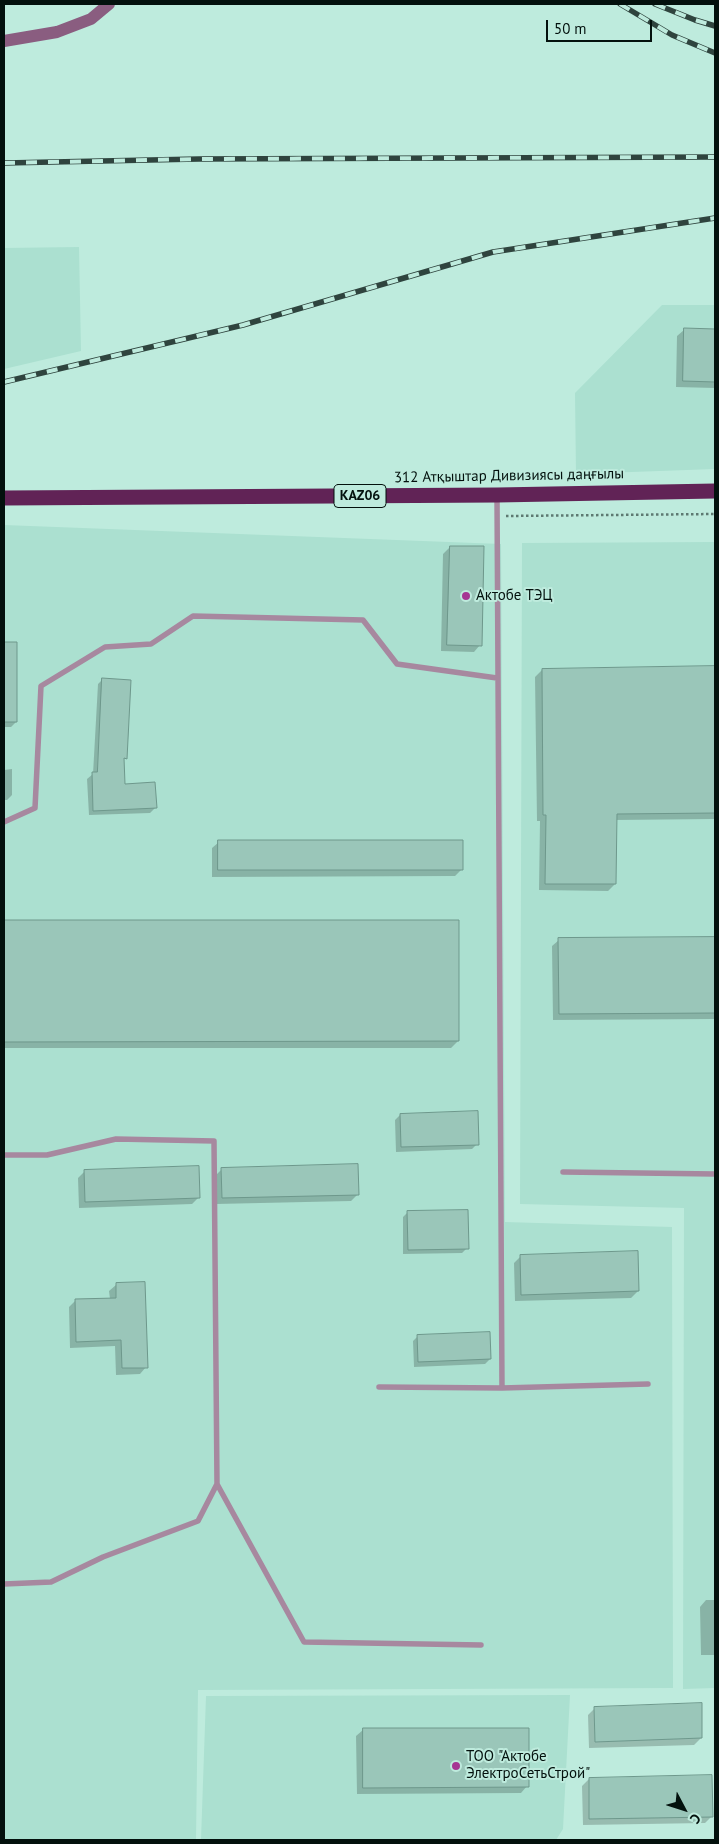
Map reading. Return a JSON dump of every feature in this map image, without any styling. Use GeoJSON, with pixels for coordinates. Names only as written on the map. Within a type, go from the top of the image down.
{"type":"FeatureCollection","features":[{"type":"Feature","properties":{"kind":"highway","name":"312 Атқыштар Дивизиясы даңғылы"},"geometry":{"type":"LineString","coordinates":[[4,498],[497,495],[715,491]]}},
{"type":"Feature","properties":{"kind":"street"},"geometry":{"type":"LineString","coordinates":[[4,41],[57,32],[91,19],[109,4]]}},
{"type":"Feature","properties":{"kind":"lane"},"geometry":{"type":"LineString","coordinates":[[497,495],[502,1388]]}},
{"type":"Feature","properties":{"kind":"lane"},"geometry":{"type":"LineString","coordinates":[[4,822],[35,808],[41,686],[105,647],[151,644],[193,616],[363,620],[397,664],[497,678]]}},
{"type":"Feature","properties":{"kind":"lane"},"geometry":{"type":"LineString","coordinates":[[4,1155],[47,1155],[116,1140],[214,1141],[217,1484],[198,1521],[104,1557],[51,1582],[4,1584]]}},
{"type":"Feature","properties":{"kind":"lane"},"geometry":{"type":"LineString","coordinates":[[563,1172],[715,1174]]}},
{"type":"Feature","properties":{"kind":"lane"},"geometry":{"type":"LineString","coordinates":[[379,1387],[502,1388],[648,1384]]}},
{"type":"Feature","properties":{"kind":"lane"},"geometry":{"type":"LineString","coordinates":[[217,1484],[304,1642],[481,1646]]}},
{"type":"Feature","properties":{"kind":"path"},"geometry":{"type":"LineString","coordinates":[[497,516],[715,514]]}},
{"type":"Feature","properties":{"kind":"shaded area"},"geometry":{"type":"Polygon","coordinates":[[[79,247],[81,351],[4,369],[4,248],[79,247]]]}},
{"type":"Feature","properties":{"kind":"shaded area"},"geometry":{"type":"Polygon","coordinates":[[[662,305],[715,305],[715,469],[576,474],[575,393],[662,305]]]}},
{"type":"Feature","properties":{"kind":"shaded area"},"geometry":{"type":"Polygon","coordinates":[[[4,525],[501,544],[505,1222],[672,1227],[673,1688],[198,1690],[196,1840],[4,1840],[4,525]]]}},
{"type":"Feature","properties":{"kind":"shaded area"},"geometry":{"type":"Polygon","coordinates":[[[715,542],[715,1688],[683,1689],[684,1208],[520,1204],[522,543],[715,542]]]}},
{"type":"Feature","properties":{"kind":"shaded area"},"geometry":{"type":"Polygon","coordinates":[[[570,1695],[563,1829],[556,1840],[201,1840],[206,1696],[570,1695]]]}},
{"type":"Feature","properties":{"kind":"building"},"geometry":{"type":"Polygon","coordinates":[[[684,328],[715,329],[715,382],[683,381],[684,328]]]}},
{"type":"Feature","properties":{"kind":"building","name":"Актобе ТЭЦ"},"geometry":{"type":"Polygon","coordinates":[[[450,546],[484,546],[482,646],[447,645],[450,546]]]}},
{"type":"Feature","properties":{"kind":"building"},"geometry":{"type":"Polygon","coordinates":[[[4,642],[17,642],[17,722],[4,722],[4,642]]]}},
{"type":"Feature","properties":{"kind":"building"},"geometry":{"type":"Polygon","coordinates":[[[715,666],[715,813],[617,814],[616,884],[545,884],[546,815],[543,815],[542,669],[715,666]]]}},
{"type":"Feature","properties":{"kind":"building"},"geometry":{"type":"Polygon","coordinates":[[[102,678],[131,680],[127,759],[124,758],[125,784],[155,782],[157,808],[93,811],[92,772],[97,772],[102,678]]]}},
{"type":"Feature","properties":{"kind":"building"},"geometry":{"type":"Polygon","coordinates":[[[218,840],[463,840],[463,870],[218,870],[218,840]]]}},
{"type":"Feature","properties":{"kind":"building"},"geometry":{"type":"Polygon","coordinates":[[[4,920],[459,920],[459,1041],[4,1042],[4,920]]]}},
{"type":"Feature","properties":{"kind":"building"},"geometry":{"type":"Polygon","coordinates":[[[715,937],[715,1013],[559,1014],[558,938],[715,937]]]}},
{"type":"Feature","properties":{"kind":"building"},"geometry":{"type":"Polygon","coordinates":[[[478,1111],[479,1145],[401,1147],[400,1114],[478,1111]]]}},
{"type":"Feature","properties":{"kind":"building"},"geometry":{"type":"Polygon","coordinates":[[[358,1164],[359,1195],[222,1198],[221,1168],[358,1164]]]}},
{"type":"Feature","properties":{"kind":"building"},"geometry":{"type":"Polygon","coordinates":[[[199,1166],[200,1198],[85,1202],[84,1170],[199,1166]]]}},
{"type":"Feature","properties":{"kind":"building"},"geometry":{"type":"Polygon","coordinates":[[[468,1210],[469,1249],[408,1250],[407,1211],[468,1210]]]}},
{"type":"Feature","properties":{"kind":"building"},"geometry":{"type":"Polygon","coordinates":[[[638,1251],[639,1291],[521,1295],[520,1255],[638,1251]]]}},
{"type":"Feature","properties":{"kind":"building"},"geometry":{"type":"Polygon","coordinates":[[[145,1282],[148,1368],[122,1368],[121,1340],[76,1342],[75,1299],[116,1298],[116,1283],[145,1282]]]}},
{"type":"Feature","properties":{"kind":"building"},"geometry":{"type":"Polygon","coordinates":[[[490,1332],[491,1359],[418,1362],[417,1335],[490,1332]]]}},
{"type":"Feature","properties":{"kind":"building"},"geometry":{"type":"Polygon","coordinates":[[[702,1703],[702,1738],[595,1742],[594,1707],[702,1703]]]}},
{"type":"Feature","properties":{"kind":"building"},"geometry":{"type":"Polygon","coordinates":[[[363,1728],[529,1728],[529,1787],[363,1788],[363,1728]]]}},
{"type":"Feature","properties":{"kind":"building"},"geometry":{"type":"Polygon","coordinates":[[[712,1775],[713,1817],[589,1819],[589,1778],[712,1775]]]}},
{"type":"Feature","properties":{"kind":"railway"},"geometry":{"type":"LineString","coordinates":[[620,4],[672,35],[715,53]]}},
{"type":"Feature","properties":{"kind":"railway"},"geometry":{"type":"LineString","coordinates":[[655,4],[715,26]]}},
{"type":"Feature","properties":{"kind":"railway"},"geometry":{"type":"LineString","coordinates":[[4,163],[199,159],[715,157]]}},
{"type":"Feature","properties":{"kind":"railway"},"geometry":{"type":"LineString","coordinates":[[4,382],[243,325],[493,252],[715,218]]}},
{"type":"Feature","properties":{"kind":"place","name":"Актобе ТЭЦ"},"geometry":{"type":"Point","coordinates":[466,596]}},
{"type":"Feature","properties":{"kind":"place","name":"ТОО \"Актобе ЭлектроСетьСтрой\""},"geometry":{"type":"Point","coordinates":[456,1766]}}]}
